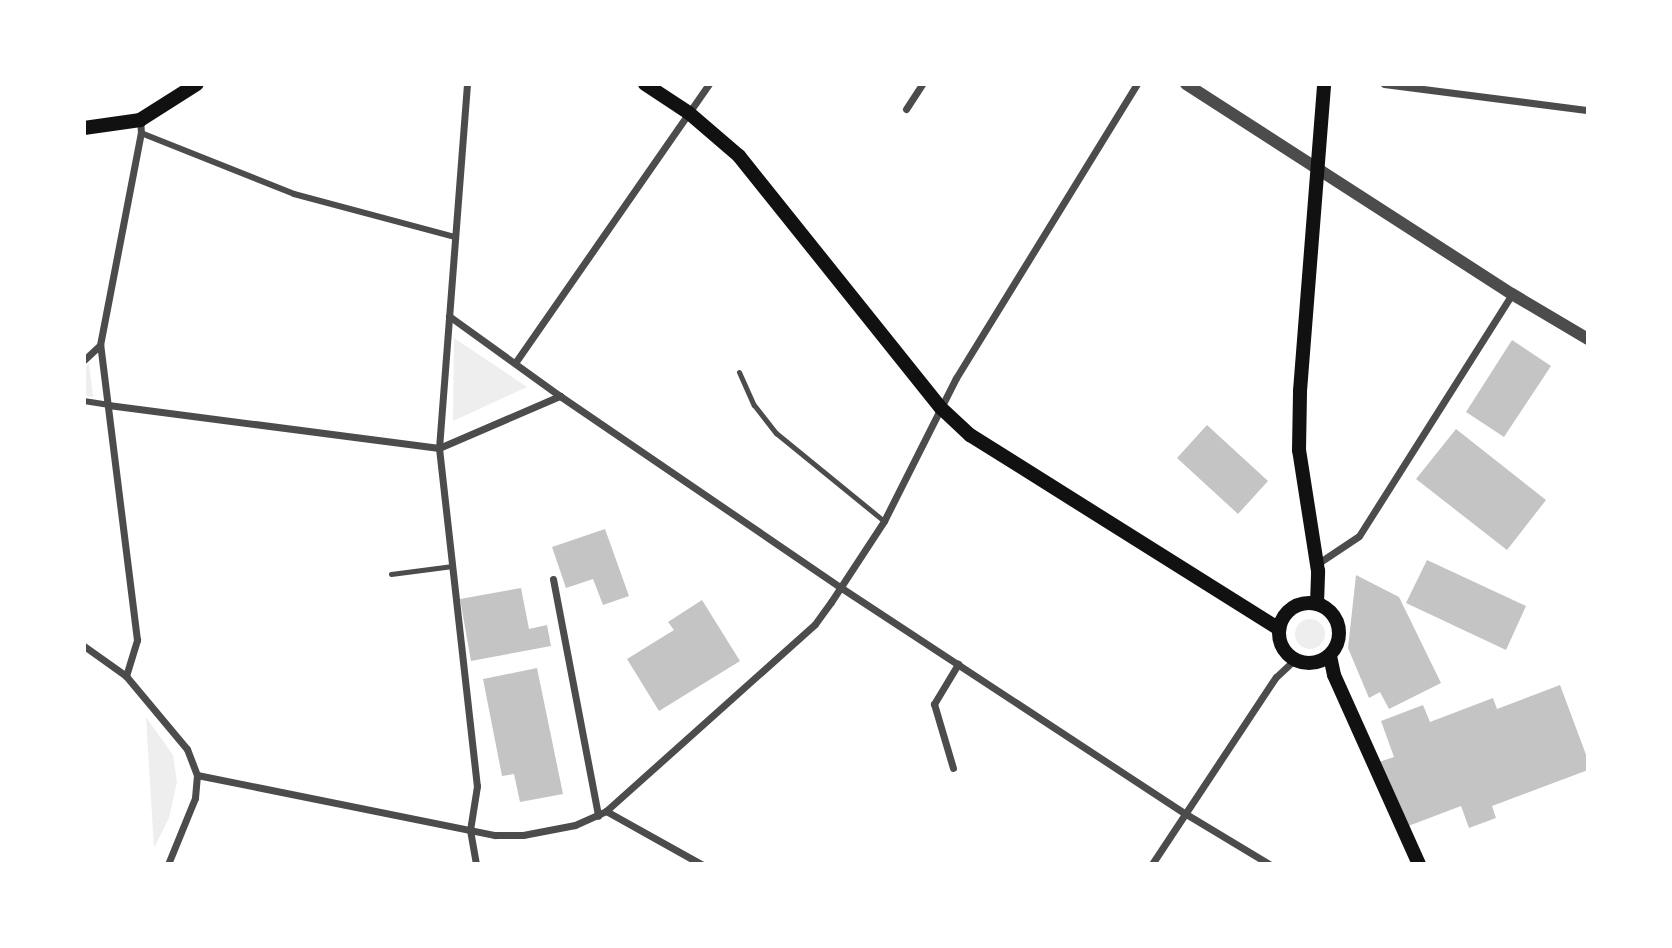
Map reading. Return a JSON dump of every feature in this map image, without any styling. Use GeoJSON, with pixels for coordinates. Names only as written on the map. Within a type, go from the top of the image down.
{"type":"FeatureCollection","features":[{"type":"Feature","properties":{"kind":"main road"},"geometry":{"type":"LineString","coordinates":[[84,128],[141,127],[197,84]]}},
{"type":"Feature","properties":{"kind":"main road"},"geometry":{"type":"LineString","coordinates":[[645,84],[689,113],[739,156],[941,408],[970,435],[1279,629]]}},
{"type":"Feature","properties":{"kind":"main road"},"geometry":{"type":"LineString","coordinates":[[1317,604],[1317,564],[1299,450],[1300,391],[1324,84]]}},
{"type":"Feature","properties":{"kind":"main road"},"geometry":{"type":"LineString","coordinates":[[1317,604],[1326,608],[1337,621],[1339,640],[1330,656],[1313,664],[1294,660],[1280,645],[1279,629],[1282,619],[1296,605],[1317,604]]}},
{"type":"Feature","properties":{"kind":"main road"},"geometry":{"type":"LineString","coordinates":[[1330,656],[1334,675],[1419,864]]}},
{"type":"Feature","properties":{"kind":"street"},"geometry":{"type":"LineString","coordinates":[[467,84],[439,448],[477,786],[470,830],[477,864]]}},
{"type":"Feature","properties":{"kind":"street"},"geometry":{"type":"LineString","coordinates":[[515,363],[709,84]]}},
{"type":"Feature","properties":{"kind":"street"},"geometry":{"type":"LineString","coordinates":[[906,109],[922,84]]}},
{"type":"Feature","properties":{"kind":"street"},"geometry":{"type":"LineString","coordinates":[[197,775],[495,835],[523,835],[575,825],[606,811],[815,624],[884,521],[941,408],[1137,84]]}},
{"type":"Feature","properties":{"kind":"street"},"geometry":{"type":"LineString","coordinates":[[1186,84],[1512,294],[1588,339]]}},
{"type":"Feature","properties":{"kind":"street"},"geometry":{"type":"LineString","coordinates":[[1384,84],[1588,110]]}},
{"type":"Feature","properties":{"kind":"street"},"geometry":{"type":"LineString","coordinates":[[126,676],[137,640],[100,345],[141,127],[294,194],[456,237]]}},
{"type":"Feature","properties":{"kind":"street"},"geometry":{"type":"LineString","coordinates":[[1317,564],[1359,536],[1512,294]]}},
{"type":"Feature","properties":{"kind":"street"},"geometry":{"type":"LineString","coordinates":[[449,316],[560,396],[840,587],[1186,814],[1269,864]]}},
{"type":"Feature","properties":{"kind":"street"},"geometry":{"type":"LineString","coordinates":[[84,360],[100,345]]}},
{"type":"Feature","properties":{"kind":"street"},"geometry":{"type":"LineString","coordinates":[[84,401],[439,448],[560,396]]}},
{"type":"Feature","properties":{"kind":"street"},"geometry":{"type":"LineString","coordinates":[[553,579],[598,816]]}},
{"type":"Feature","properties":{"kind":"street"},"geometry":{"type":"LineString","coordinates":[[84,646],[126,676],[187,749],[197,775],[195,798],[168,864]]}},
{"type":"Feature","properties":{"kind":"street"},"geometry":{"type":"LineString","coordinates":[[1152,864],[1276,677],[1294,660]]}},
{"type":"Feature","properties":{"kind":"street"},"geometry":{"type":"LineString","coordinates":[[953,768],[934,704],[958,664]]}},
{"type":"Feature","properties":{"kind":"street"},"geometry":{"type":"LineString","coordinates":[[606,811],[701,864]]}},
{"type":"Feature","properties":{"kind":"lane"},"geometry":{"type":"LineString","coordinates":[[739,372],[754,405],[775,433],[884,521]]}},
{"type":"Feature","properties":{"kind":"lane"},"geometry":{"type":"LineString","coordinates":[[391,574],[452,566]]}},
{"type":"Feature","properties":{"kind":"shaded area"},"geometry":{"type":"Polygon","coordinates":[[[454,338],[527,387],[453,421],[454,338]]]}},
{"type":"Feature","properties":{"kind":"shaded area"},"geometry":{"type":"Polygon","coordinates":[[[89,363],[93,397],[84,396],[84,368],[89,363]]]}},
{"type":"Feature","properties":{"kind":"shaded area"},"geometry":{"type":"Polygon","coordinates":[[[1310,619],[1321,623],[1325,634],[1321,645],[1310,649],[1299,645],[1295,634],[1299,623],[1310,619]]]}},
{"type":"Feature","properties":{"kind":"shaded area"},"geometry":{"type":"Polygon","coordinates":[[[146,717],[173,755],[177,782],[169,818],[154,848],[146,717]]]}},
{"type":"Feature","properties":{"kind":"building"},"geometry":{"type":"Polygon","coordinates":[[[1512,340],[1551,366],[1504,437],[1466,412],[1512,340]]]}},
{"type":"Feature","properties":{"kind":"building"},"geometry":{"type":"Polygon","coordinates":[[[1207,425],[1268,481],[1238,514],[1177,458],[1207,425]]]}},
{"type":"Feature","properties":{"kind":"building"},"geometry":{"type":"Polygon","coordinates":[[[1456,429],[1546,500],[1507,550],[1416,479],[1456,429]]]}},
{"type":"Feature","properties":{"kind":"building"},"geometry":{"type":"Polygon","coordinates":[[[605,529],[629,596],[603,605],[593,579],[566,588],[552,547],[605,529]]]}},
{"type":"Feature","properties":{"kind":"building"},"geometry":{"type":"Polygon","coordinates":[[[1427,560],[1526,606],[1506,650],[1406,603],[1427,560]]]}},
{"type":"Feature","properties":{"kind":"building"},"geometry":{"type":"Polygon","coordinates":[[[1356,575],[1399,597],[1441,683],[1389,709],[1380,692],[1369,698],[1348,648],[1356,575]]]}},
{"type":"Feature","properties":{"kind":"building"},"geometry":{"type":"Polygon","coordinates":[[[521,588],[529,629],[547,625],[551,646],[471,661],[460,599],[521,588]]]}},
{"type":"Feature","properties":{"kind":"building"},"geometry":{"type":"Polygon","coordinates":[[[702,600],[740,661],[659,711],[627,659],[674,630],[668,622],[702,600]]]}},
{"type":"Feature","properties":{"kind":"building"},"geometry":{"type":"Polygon","coordinates":[[[537,668],[563,794],[520,802],[514,774],[502,776],[483,679],[537,668]]]}},
{"type":"Feature","properties":{"kind":"building"},"geometry":{"type":"Polygon","coordinates":[[[1560,685],[1588,760],[1588,770],[1492,806],[1496,818],[1469,828],[1461,806],[1403,828],[1379,762],[1394,757],[1381,721],[1423,705],[1430,722],[1493,698],[1497,709],[1560,685]]]}}]}
